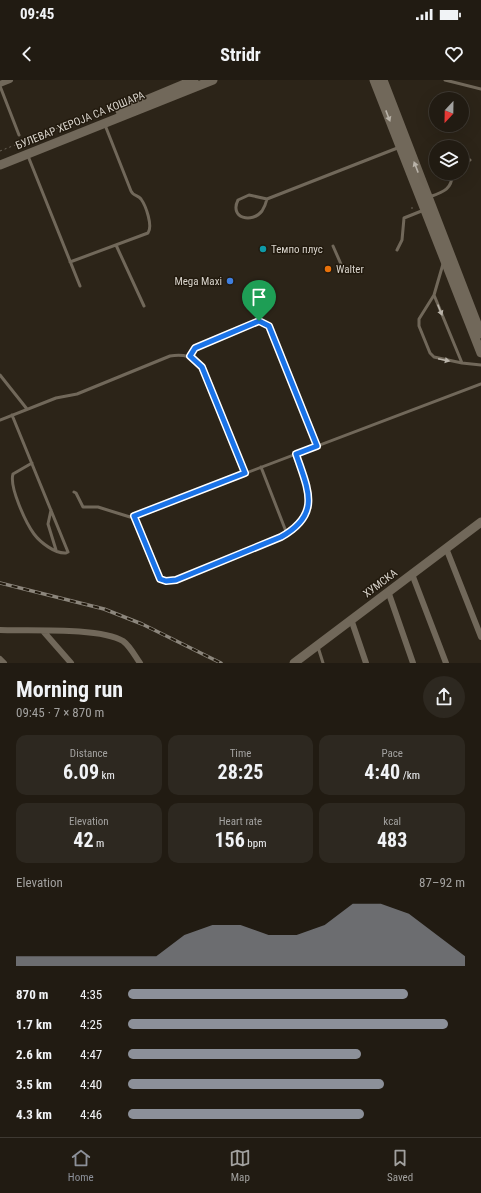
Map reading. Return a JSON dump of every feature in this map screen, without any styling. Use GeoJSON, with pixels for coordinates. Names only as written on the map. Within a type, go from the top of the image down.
{"type":"FeatureCollection","features":[{"type":"Feature","properties":{"kind":"main road","name":"БУЛЕВАР ХЕРОЈА СА КОШАРА"},"geometry":{"type":"LineString","coordinates":[[0,160],[194,80]]}},
{"type":"Feature","properties":{"kind":"main road","name":"БУЛЕВАР ХЕРОЈА СА КОШАРА"},"geometry":{"type":"LineString","coordinates":[[0,166],[214,80]]}},
{"type":"Feature","properties":{"kind":"main road"},"geometry":{"type":"LineString","coordinates":[[374,80],[400,147],[428,208],[481,334]]}},
{"type":"Feature","properties":{"kind":"main road"},"geometry":{"type":"LineString","coordinates":[[382,80],[427,197],[428,208],[444,260],[481,353]]}},
{"type":"Feature","properties":{"kind":"main road","name":"ХУМСКА"},"geometry":{"type":"LineString","coordinates":[[294,663],[481,522]]}},
{"type":"Feature","properties":{"kind":"street"},"geometry":{"type":"LineString","coordinates":[[0,85],[10,80]]}},
{"type":"Feature","properties":{"kind":"street"},"geometry":{"type":"LineString","coordinates":[[446,548],[481,636]]}},
{"type":"Feature","properties":{"kind":"street"},"geometry":{"type":"LineString","coordinates":[[412,574],[446,663]]}},
{"type":"Feature","properties":{"kind":"street"},"geometry":{"type":"LineString","coordinates":[[388,591],[413,663]]}},
{"type":"Feature","properties":{"kind":"street"},"geometry":{"type":"LineString","coordinates":[[351,619],[366,663]]}},
{"type":"Feature","properties":{"kind":"street"},"geometry":{"type":"LineString","coordinates":[[0,630],[85,632],[113,636],[124,642],[140,663]]}},
{"type":"Feature","properties":{"kind":"street"},"geometry":{"type":"LineString","coordinates":[[43,631],[71,663]]}},
{"type":"Feature","properties":{"kind":"street"},"geometry":{"type":"LineString","coordinates":[[0,658],[4,663]]}},
{"type":"Feature","properties":{"kind":"lane"},"geometry":{"type":"LineString","coordinates":[[445,80],[481,89]]}},
{"type":"Feature","properties":{"kind":"lane"},"geometry":{"type":"LineString","coordinates":[[0,85],[19,135]]}},
{"type":"Feature","properties":{"kind":"lane"},"geometry":{"type":"LineString","coordinates":[[70,262],[148,233],[151,226],[141,199],[130,191],[104,123]]}},
{"type":"Feature","properties":{"kind":"lane"},"geometry":{"type":"LineString","coordinates":[[267,199],[262,211],[248,219],[237,213],[236,208],[238,200],[249,195],[267,199],[400,147]]}},
{"type":"Feature","properties":{"kind":"lane"},"geometry":{"type":"LineString","coordinates":[[28,154],[80,286]]}},
{"type":"Feature","properties":{"kind":"lane"},"geometry":{"type":"LineString","coordinates":[[427,197],[438,194],[451,185],[453,180]]}},
{"type":"Feature","properties":{"kind":"lane"},"geometry":{"type":"LineString","coordinates":[[397,250],[402,240],[404,218],[428,208]]}},
{"type":"Feature","properties":{"kind":"lane"},"geometry":{"type":"LineString","coordinates":[[116,245],[144,306]]}},
{"type":"Feature","properties":{"kind":"lane"},"geometry":{"type":"LineString","coordinates":[[333,246],[344,271]]}},
{"type":"Feature","properties":{"kind":"lane"},"geometry":{"type":"LineString","coordinates":[[444,260],[434,295],[419,319],[419,326],[430,353],[434,357],[462,363],[481,365]]}},
{"type":"Feature","properties":{"kind":"lane"},"geometry":{"type":"LineString","coordinates":[[434,295],[462,363]]}},
{"type":"Feature","properties":{"kind":"lane"},"geometry":{"type":"LineString","coordinates":[[190,356],[195,348],[217,338],[257,322],[267,324],[317,446]]}},
{"type":"Feature","properties":{"kind":"lane"},"geometry":{"type":"LineString","coordinates":[[0,420],[56,398],[77,394],[170,356],[190,356],[202,367],[245,473]]}},
{"type":"Feature","properties":{"kind":"lane"},"geometry":{"type":"LineString","coordinates":[[0,374],[27,409]]}},
{"type":"Feature","properties":{"kind":"lane"},"geometry":{"type":"LineString","coordinates":[[74,492],[76,493],[83,507],[98,507],[120,515],[134,516],[481,384]]}},
{"type":"Feature","properties":{"kind":"lane"},"geometry":{"type":"LineString","coordinates":[[12,416],[32,463],[68,552],[63,554],[40,541],[34,534],[15,491],[12,479],[13,474],[32,463]]}},
{"type":"Feature","properties":{"kind":"lane"},"geometry":{"type":"LineString","coordinates":[[134,516],[157,575],[160,579],[166,581],[176,580],[287,534],[293,530],[308,510],[309,493],[296,454]]}},
{"type":"Feature","properties":{"kind":"lane"},"geometry":{"type":"LineString","coordinates":[[261,467],[287,534]]}},
{"type":"Feature","properties":{"kind":"lane"},"geometry":{"type":"LineString","coordinates":[[51,510],[48,524],[57,551]]}},
{"type":"Feature","properties":{"kind":"lane"},"geometry":{"type":"LineString","coordinates":[[317,645],[323,663]]}},
{"type":"Feature","properties":{"kind":"path"},"geometry":{"type":"LineString","coordinates":[[0,151],[120,103]]}},
{"type":"Feature","properties":{"kind":"railway"},"geometry":{"type":"LineString","coordinates":[[0,583],[104,609],[142,624],[221,663]]}},
{"type":"Feature","properties":{"kind":"place","name":"Темпо плус"},"geometry":{"type":"Point","coordinates":[263,249]}},
{"type":"Feature","properties":{"kind":"place","name":"Walter"},"geometry":{"type":"Point","coordinates":[328,269]}},
{"type":"Feature","properties":{"kind":"place","name":"Mega Maxi"},"geometry":{"type":"Point","coordinates":[230,281]}},
{"type":"Feature","properties":{"kind":"route"},"geometry":{"type":"LineString","coordinates":[[259,321],[264,322],[269,326],[317,446],[296,454],[309,493],[308,510],[293,530],[281,537],[176,580],[166,581],[160,579],[157,575],[134,516],[245,473],[202,367],[190,356],[190,354],[195,348],[259,321]]}}]}
